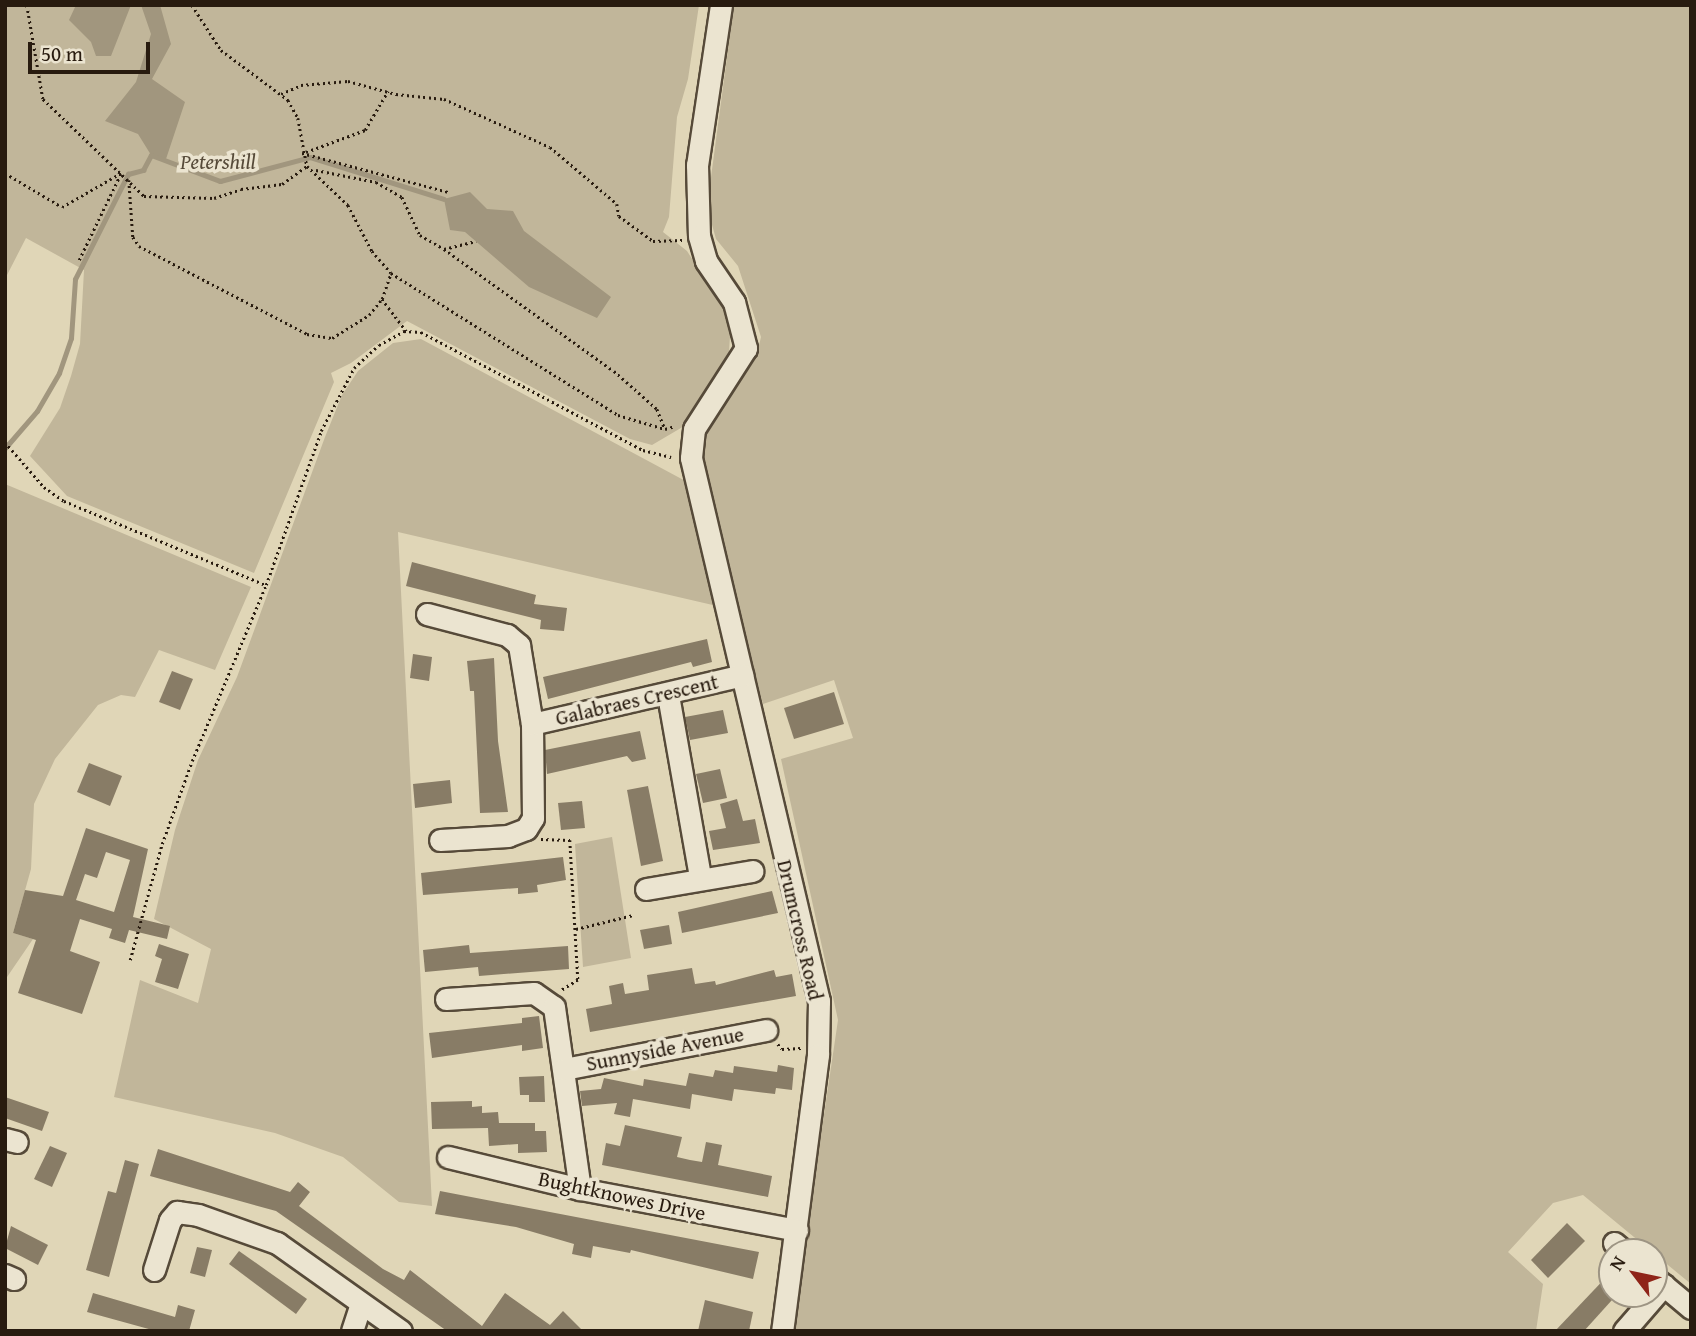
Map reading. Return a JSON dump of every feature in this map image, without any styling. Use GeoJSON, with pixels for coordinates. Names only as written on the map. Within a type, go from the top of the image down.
{"type":"FeatureCollection","features":[{"type":"Feature","properties":{"kind":"street"},"geometry":{"type":"LineString","coordinates":[[691,458],[694,429],[746,348],[734,302],[706,261],[699,236],[697,165],[721,5]]}},
{"type":"Feature","properties":{"kind":"street","name":"Drumcross Road"},"geometry":{"type":"LineString","coordinates":[[691,458],[721,576],[819,1002],[818,1048],[797,1230],[782,1331]]}},
{"type":"Feature","properties":{"kind":"street","name":"Galabraes Crescent"},"geometry":{"type":"LineString","coordinates":[[427,614],[507,635],[519,645],[532,724],[533,818],[526,829]]}},
{"type":"Feature","properties":{"kind":"street","name":"Galabraes Crescent"},"geometry":{"type":"LineString","coordinates":[[532,724],[667,695],[742,675]]}},
{"type":"Feature","properties":{"kind":"street"},"geometry":{"type":"LineString","coordinates":[[667,695],[700,877]]}},
{"type":"Feature","properties":{"kind":"street"},"geometry":{"type":"LineString","coordinates":[[440,840],[508,836],[526,829]]}},
{"type":"Feature","properties":{"kind":"street"},"geometry":{"type":"LineString","coordinates":[[646,889],[700,877],[752,870]]}},
{"type":"Feature","properties":{"kind":"street"},"geometry":{"type":"LineString","coordinates":[[446,999],[534,993],[547,999]]}},
{"type":"Feature","properties":{"kind":"street","name":"Sunnyside Avenue"},"geometry":{"type":"LineString","coordinates":[[547,999],[554,1007],[580,1189]]}},
{"type":"Feature","properties":{"kind":"street","name":"Sunnyside Avenue"},"geometry":{"type":"LineString","coordinates":[[564,1069],[766,1030]]}},
{"type":"Feature","properties":{"kind":"street","name":"Bughtknowes Drive"},"geometry":{"type":"LineString","coordinates":[[448,1157],[580,1189],[797,1230]]}},
{"type":"Feature","properties":{"kind":"street"},"geometry":{"type":"LineString","coordinates":[[154,1270],[170,1220],[177,1212],[198,1214],[277,1242],[401,1331]]}},
{"type":"Feature","properties":{"kind":"street"},"geometry":{"type":"LineString","coordinates":[[1668,1289],[1691,1308]]}},
{"type":"Feature","properties":{"kind":"street"},"geometry":{"type":"LineString","coordinates":[[352,1331],[361,1304]]}},
{"type":"Feature","properties":{"kind":"street"},"geometry":{"type":"LineString","coordinates":[[1624,1331],[1640,1308]]}},
{"type":"Feature","properties":{"kind":"path"},"geometry":{"type":"LineString","coordinates":[[27,5],[43,99],[144,195],[214,198],[242,189],[282,184],[306,164]]}},
{"type":"Feature","properties":{"kind":"path"},"geometry":{"type":"LineString","coordinates":[[192,5],[221,50],[281,94],[298,118],[306,164],[316,170],[376,182],[402,197],[420,235],[444,249],[614,371],[657,409],[664,429]]}},
{"type":"Feature","properties":{"kind":"path"},"geometry":{"type":"LineString","coordinates":[[281,94],[301,85],[348,81],[388,92],[444,99],[550,147],[617,204],[619,216],[637,230],[653,241],[677,242]]}},
{"type":"Feature","properties":{"kind":"path"},"geometry":{"type":"LineString","coordinates":[[302,153],[365,130],[388,92]]}},
{"type":"Feature","properties":{"kind":"path"},"geometry":{"type":"LineString","coordinates":[[302,153],[449,192]]}},
{"type":"Feature","properties":{"kind":"path"},"geometry":{"type":"LineString","coordinates":[[316,170],[328,189],[348,205],[372,251],[391,273],[618,415],[664,429],[680,424],[694,429]]}},
{"type":"Feature","properties":{"kind":"path"},"geometry":{"type":"LineString","coordinates":[[5,173],[62,206],[121,173]]}},
{"type":"Feature","properties":{"kind":"path"},"geometry":{"type":"LineString","coordinates":[[79,260],[121,173]]}},
{"type":"Feature","properties":{"kind":"path"},"geometry":{"type":"LineString","coordinates":[[130,180],[133,237],[139,246],[307,334],[332,338],[369,315],[382,299],[391,273]]}},
{"type":"Feature","properties":{"kind":"path"},"geometry":{"type":"LineString","coordinates":[[444,249],[476,241]]}},
{"type":"Feature","properties":{"kind":"path"},"geometry":{"type":"LineString","coordinates":[[382,299],[407,332]]}},
{"type":"Feature","properties":{"kind":"path"},"geometry":{"type":"LineString","coordinates":[[130,960],[162,844],[192,761],[266,585],[338,391],[354,368],[379,345],[407,332],[422,332],[643,450],[691,458]]}},
{"type":"Feature","properties":{"kind":"path"},"geometry":{"type":"LineString","coordinates":[[5,442],[44,487],[64,501],[266,585]]}},
{"type":"Feature","properties":{"kind":"path"},"geometry":{"type":"LineString","coordinates":[[526,829],[546,842],[570,840],[578,981],[547,999]]}},
{"type":"Feature","properties":{"kind":"path"},"geometry":{"type":"LineString","coordinates":[[576,929],[632,915]]}},
{"type":"Feature","properties":{"kind":"path"},"geometry":{"type":"LineString","coordinates":[[766,1030],[782,1049],[818,1048]]}},
{"type":"Feature","properties":{"kind":"green space","name":"Petershill"},"geometry":{"type":"Polygon","coordinates":[[[5,5],[699,5],[688,79],[677,117],[669,217],[663,232],[687,251],[731,320],[728,368],[686,425],[652,445],[630,439],[407,321],[351,363],[331,373],[334,382],[254,573],[67,496],[30,456],[60,408],[71,376],[80,344],[84,270],[26,238],[5,279],[5,5]]]}},
{"type":"Feature","properties":{"kind":"green space"},"geometry":{"type":"Polygon","coordinates":[[[734,5],[1691,5],[1691,1284],[1668,1265],[1668,1238],[1635,1238],[1583,1195],[1553,1203],[1508,1252],[1543,1284],[1536,1331],[792,1331],[838,1020],[781,759],[853,738],[834,680],[763,704],[703,476],[704,433],[756,358],[761,337],[738,266],[716,239],[707,207],[734,5]]]}},
{"type":"Feature","properties":{"kind":"green space"},"geometry":{"type":"Polygon","coordinates":[[[421,339],[691,484],[717,606],[398,532],[432,1206],[399,1202],[343,1157],[275,1133],[114,1097],[140,980],[198,1003],[211,949],[154,919],[175,830],[198,760],[237,677],[342,395],[358,371],[393,343],[421,339]]]}},
{"type":"Feature","properties":{"kind":"green space"},"geometry":{"type":"Polygon","coordinates":[[[5,484],[251,587],[215,670],[159,650],[135,697],[121,695],[98,705],[55,759],[34,804],[31,869],[13,933],[33,939],[5,980],[5,484]]]}},
{"type":"Feature","properties":{"kind":"green space"},"geometry":{"type":"Polygon","coordinates":[[[612,837],[631,958],[583,967],[575,844],[612,837]]]}},
{"type":"Feature","properties":{"kind":"shaded area"},"geometry":{"type":"Polygon","coordinates":[[[76,5],[131,5],[111,56],[96,56],[91,42],[69,20],[76,5]]]}},
{"type":"Feature","properties":{"kind":"shaded area"},"geometry":{"type":"Polygon","coordinates":[[[141,5],[160,5],[171,44],[152,79],[185,102],[166,159],[151,155],[138,134],[105,121],[136,82],[151,34],[141,5]]]}},
{"type":"Feature","properties":{"kind":"shaded area"},"geometry":{"type":"Polygon","coordinates":[[[470,192],[487,209],[513,211],[524,231],[611,297],[597,318],[529,287],[465,232],[450,230],[444,199],[470,192]]]}},
{"type":"Feature","properties":{"kind":"building"},"geometry":{"type":"Polygon","coordinates":[[[412,562],[536,595],[534,604],[567,608],[564,631],[540,629],[541,620],[406,586],[412,562]]]}},
{"type":"Feature","properties":{"kind":"building"},"geometry":{"type":"Polygon","coordinates":[[[707,639],[712,662],[693,667],[691,662],[548,699],[543,677],[707,639]]]}},
{"type":"Feature","properties":{"kind":"building"},"geometry":{"type":"Polygon","coordinates":[[[413,654],[432,657],[429,681],[410,678],[413,654]]]}},
{"type":"Feature","properties":{"kind":"building"},"geometry":{"type":"Polygon","coordinates":[[[494,658],[498,741],[508,812],[480,813],[474,691],[470,691],[467,661],[494,658]]]}},
{"type":"Feature","properties":{"kind":"building"},"geometry":{"type":"Polygon","coordinates":[[[172,671],[193,679],[180,710],[159,702],[172,671]]]}},
{"type":"Feature","properties":{"kind":"building"},"geometry":{"type":"Polygon","coordinates":[[[834,692],[844,724],[794,739],[784,708],[834,692]]]}},
{"type":"Feature","properties":{"kind":"building"},"geometry":{"type":"Polygon","coordinates":[[[723,710],[728,733],[690,740],[685,717],[723,710]]]}},
{"type":"Feature","properties":{"kind":"building"},"geometry":{"type":"Polygon","coordinates":[[[640,731],[646,759],[632,762],[627,756],[547,774],[545,750],[640,731]]]}},
{"type":"Feature","properties":{"kind":"building"},"geometry":{"type":"Polygon","coordinates":[[[89,763],[122,776],[110,806],[77,792],[89,763]]]}},
{"type":"Feature","properties":{"kind":"building"},"geometry":{"type":"Polygon","coordinates":[[[720,769],[727,798],[703,803],[696,774],[720,769]]]}},
{"type":"Feature","properties":{"kind":"building"},"geometry":{"type":"Polygon","coordinates":[[[450,780],[452,803],[415,808],[413,784],[450,780]]]}},
{"type":"Feature","properties":{"kind":"building"},"geometry":{"type":"Polygon","coordinates":[[[648,786],[663,861],[641,866],[627,790],[648,786]]]}},
{"type":"Feature","properties":{"kind":"building"},"geometry":{"type":"Polygon","coordinates":[[[737,799],[743,821],[755,819],[760,843],[713,850],[709,831],[726,828],[720,804],[737,799]]]}},
{"type":"Feature","properties":{"kind":"building"},"geometry":{"type":"Polygon","coordinates":[[[582,801],[585,828],[561,830],[558,803],[582,801]]]}},
{"type":"Feature","properties":{"kind":"building"},"geometry":{"type":"Polygon","coordinates":[[[86,828],[148,849],[133,917],[170,926],[167,939],[129,930],[125,943],[109,938],[112,929],[80,919],[70,951],[100,962],[82,1014],[18,993],[36,940],[13,933],[25,890],[63,896],[86,828]],[[106,852],[97,878],[85,874],[76,900],[114,912],[130,860],[106,852]]]}},
{"type":"Feature","properties":{"kind":"building"},"geometry":{"type":"Polygon","coordinates":[[[563,857],[566,880],[537,885],[538,892],[518,894],[518,888],[423,895],[421,873],[563,857]]]}},
{"type":"Feature","properties":{"kind":"building"},"geometry":{"type":"Polygon","coordinates":[[[772,891],[778,913],[682,933],[678,912],[772,891]]]}},
{"type":"Feature","properties":{"kind":"building"},"geometry":{"type":"Polygon","coordinates":[[[669,925],[672,944],[644,949],[640,930],[669,925]]]}},
{"type":"Feature","properties":{"kind":"building"},"geometry":{"type":"Polygon","coordinates":[[[159,944],[189,954],[178,989],[155,982],[162,959],[155,956],[159,944]]]}},
{"type":"Feature","properties":{"kind":"building"},"geometry":{"type":"Polygon","coordinates":[[[469,945],[470,953],[568,946],[569,969],[479,976],[478,967],[425,972],[423,950],[469,945]]]}},
{"type":"Feature","properties":{"kind":"building"},"geometry":{"type":"Polygon","coordinates":[[[692,968],[695,984],[715,981],[716,985],[774,970],[776,977],[792,974],[796,996],[590,1032],[586,1009],[612,1004],[609,986],[623,983],[625,994],[649,990],[647,975],[692,968]]]}},
{"type":"Feature","properties":{"kind":"building"},"geometry":{"type":"Polygon","coordinates":[[[539,1016],[543,1048],[522,1051],[522,1045],[432,1058],[429,1033],[522,1023],[522,1018],[539,1016]]]}},
{"type":"Feature","properties":{"kind":"building"},"geometry":{"type":"Polygon","coordinates":[[[778,1065],[794,1068],[792,1090],[776,1088],[775,1094],[734,1089],[732,1101],[692,1094],[690,1109],[633,1099],[630,1117],[614,1114],[617,1103],[582,1106],[580,1091],[601,1089],[604,1078],[643,1086],[644,1079],[686,1086],[689,1073],[713,1077],[715,1070],[733,1073],[734,1066],[777,1072],[778,1065]]]}},
{"type":"Feature","properties":{"kind":"building"},"geometry":{"type":"Polygon","coordinates":[[[544,1076],[545,1102],[529,1102],[529,1095],[520,1095],[519,1077],[544,1076]]]}},
{"type":"Feature","properties":{"kind":"building"},"geometry":{"type":"Polygon","coordinates":[[[5,1097],[49,1112],[42,1131],[5,1118],[5,1097]]]}},
{"type":"Feature","properties":{"kind":"building"},"geometry":{"type":"Polygon","coordinates":[[[472,1101],[472,1107],[482,1106],[482,1113],[498,1112],[499,1123],[535,1123],[535,1131],[546,1131],[547,1152],[518,1153],[518,1144],[489,1146],[488,1128],[432,1129],[431,1102],[472,1101]]]}},
{"type":"Feature","properties":{"kind":"building"},"geometry":{"type":"Polygon","coordinates":[[[625,1125],[682,1137],[677,1157],[690,1160],[702,1162],[706,1142],[722,1145],[718,1165],[772,1176],[768,1197],[602,1165],[606,1143],[620,1146],[625,1125]]]}},
{"type":"Feature","properties":{"kind":"building"},"geometry":{"type":"Polygon","coordinates":[[[50,1146],[67,1153],[52,1187],[34,1179],[50,1146]]]}},
{"type":"Feature","properties":{"kind":"building"},"geometry":{"type":"Polygon","coordinates":[[[158,1149],[290,1192],[298,1182],[310,1192],[299,1206],[383,1269],[404,1280],[410,1270],[482,1326],[505,1293],[550,1325],[563,1311],[583,1331],[447,1331],[276,1211],[150,1176],[158,1149]]]}},
{"type":"Feature","properties":{"kind":"building"},"geometry":{"type":"Polygon","coordinates":[[[125,1160],[139,1164],[109,1277],[86,1270],[108,1191],[116,1193],[125,1160]]]}},
{"type":"Feature","properties":{"kind":"building"},"geometry":{"type":"Polygon","coordinates":[[[440,1191],[759,1252],[753,1279],[631,1250],[630,1253],[593,1246],[591,1258],[572,1254],[574,1244],[516,1227],[435,1214],[440,1191]]]}},
{"type":"Feature","properties":{"kind":"building"},"geometry":{"type":"Polygon","coordinates":[[[1567,1223],[1585,1241],[1548,1278],[1531,1260],[1567,1223]]]}},
{"type":"Feature","properties":{"kind":"building"},"geometry":{"type":"Polygon","coordinates":[[[11,1226],[48,1245],[38,1265],[5,1248],[11,1226]]]}},
{"type":"Feature","properties":{"kind":"building"},"geometry":{"type":"Polygon","coordinates":[[[197,1247],[212,1250],[205,1277],[190,1273],[197,1247]]]}},
{"type":"Feature","properties":{"kind":"building"},"geometry":{"type":"Polygon","coordinates":[[[239,1251],[307,1299],[296,1314],[229,1264],[239,1251]]]}},
{"type":"Feature","properties":{"kind":"building"},"geometry":{"type":"Polygon","coordinates":[[[1598,1286],[1598,1308],[1605,1308],[1584,1331],[1555,1331],[1598,1286]]]}},
{"type":"Feature","properties":{"kind":"building"},"geometry":{"type":"Polygon","coordinates":[[[93,1293],[175,1317],[178,1305],[195,1310],[189,1331],[156,1331],[87,1312],[93,1293]]]}},
{"type":"Feature","properties":{"kind":"building"},"geometry":{"type":"Polygon","coordinates":[[[705,1300],[753,1312],[749,1331],[698,1331],[705,1300]]]}},
{"type":"Feature","properties":{"kind":"waterway"},"geometry":{"type":"LineString","coordinates":[[5,448],[37,411],[59,373],[71,338],[75,279],[128,174],[143,170],[151,155],[220,181],[310,157],[444,199]]}}]}
